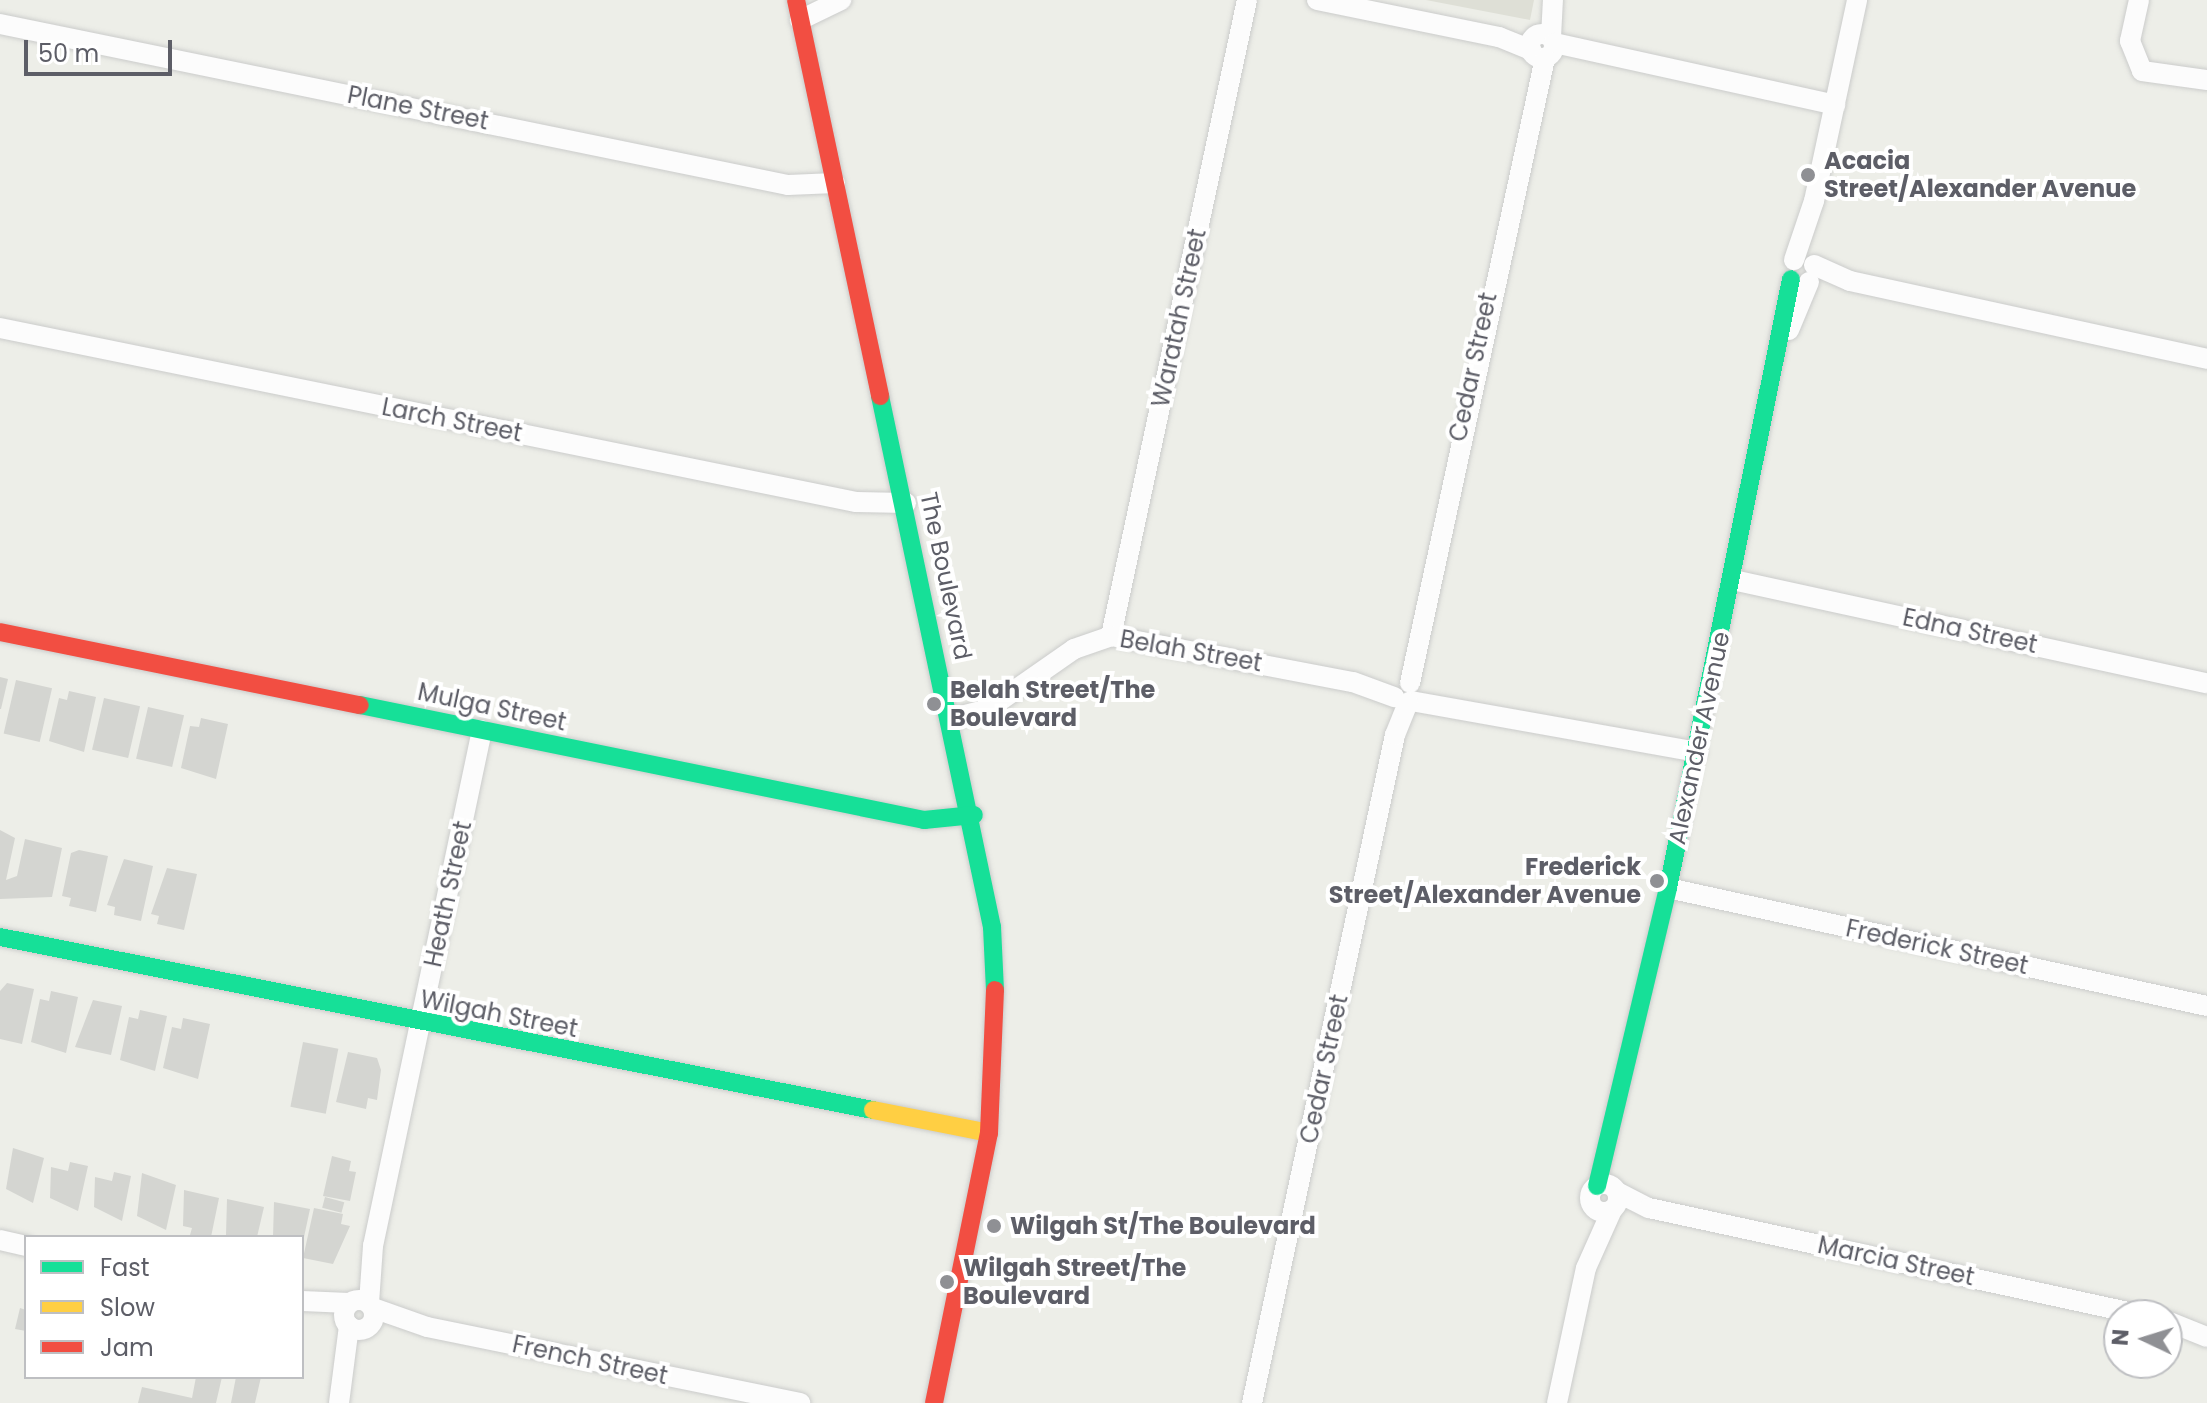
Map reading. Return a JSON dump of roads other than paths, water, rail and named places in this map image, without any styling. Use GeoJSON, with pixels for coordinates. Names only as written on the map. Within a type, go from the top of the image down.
{"type":"FeatureCollection","features":[{"type":"Feature","properties":{"kind":"street"},"geometry":{"type":"LineString","coordinates":[[798,10],[841,0]]}},
{"type":"Feature","properties":{"kind":"street","name":"Waratah Street"},"geometry":{"type":"LineString","coordinates":[[1111,636],[1247,0]]}},
{"type":"Feature","properties":{"kind":"street"},"geometry":{"type":"LineString","coordinates":[[1317,0],[1835,105]]}},
{"type":"Feature","properties":{"kind":"street","name":"Cedar Street"},"geometry":{"type":"LineString","coordinates":[[1252,1403],[1552,0]]}},
{"type":"Feature","properties":{"kind":"street","name":"Alexander Avenue"},"geometry":{"type":"LineString","coordinates":[[1557,1403],[1593,1249],[1608,1199],[1614,1137],[1784,340],[1805,272],[1814,201],[1857,0]]}},
{"type":"Feature","properties":{"kind":"street"},"geometry":{"type":"LineString","coordinates":[[2139,0],[2130,41],[2142,71],[2207,80]]}},
{"type":"Feature","properties":{"kind":"street","name":"The Boulevard"},"geometry":{"type":"LineString","coordinates":[[798,10],[974,815],[996,972],[989,1133],[934,1403]]}},
{"type":"Feature","properties":{"kind":"street","name":"Plane Street"},"geometry":{"type":"LineString","coordinates":[[0,24],[788,185],[835,183]]}},
{"type":"Feature","properties":{"kind":"street"},"geometry":{"type":"LineString","coordinates":[[1805,272],[2207,359]]}},
{"type":"Feature","properties":{"kind":"street","name":"Larch Street"},"geometry":{"type":"LineString","coordinates":[[0,328],[856,502],[906,503]]}},
{"type":"Feature","properties":{"kind":"street","name":"Edna Street"},"geometry":{"type":"LineString","coordinates":[[1733,580],[2207,683]]}},
{"type":"Feature","properties":{"kind":"street","name":"Mulga Street"},"geometry":{"type":"LineString","coordinates":[[0,632],[924,820],[974,815]]}},
{"type":"Feature","properties":{"kind":"street","name":"Belah Street"},"geometry":{"type":"LineString","coordinates":[[953,718],[988,709],[1074,649],[1111,636],[1696,752]]}},
{"type":"Feature","properties":{"kind":"street","name":"Heath Street"},"geometry":{"type":"LineString","coordinates":[[339,1403],[482,730]]}},
{"type":"Feature","properties":{"kind":"street","name":"Frederick Street"},"geometry":{"type":"LineString","coordinates":[[1668,888],[2207,1006]]}},
{"type":"Feature","properties":{"kind":"street","name":"Wilgah Street"},"geometry":{"type":"LineString","coordinates":[[0,937],[989,1133]]}},
{"type":"Feature","properties":{"kind":"street","name":"Marcia Street"},"geometry":{"type":"LineString","coordinates":[[1608,1199],[2103,1307]]}},
{"type":"Feature","properties":{"kind":"street"},"geometry":{"type":"LineString","coordinates":[[0,1240],[24,1246]]}},
{"type":"Feature","properties":{"kind":"street","name":"French Street"},"geometry":{"type":"LineString","coordinates":[[304,1302],[800,1403]]}},
{"type":"Feature","properties":{"kind":"street"},"geometry":{"type":"LineString","coordinates":[[2183,1320],[2207,1319]]}},
{"type":"Feature","properties":{"kind":"street"},"geometry":{"type":"LineString","coordinates":[[2183,1327],[2207,1337]]}},
{"type":"Feature","properties":{"kind":"place","name":"Acacia Street/Alexander Avenue"},"geometry":{"type":"Point","coordinates":[1808,175]}},
{"type":"Feature","properties":{"kind":"place","name":"Belah Street/The Boulevard"},"geometry":{"type":"Point","coordinates":[934,704]}},
{"type":"Feature","properties":{"kind":"place","name":"Frederick Street/Alexander Avenue"},"geometry":{"type":"Point","coordinates":[1657,881]}},
{"type":"Feature","properties":{"kind":"place","name":"Wilgah St/The Boulevard"},"geometry":{"type":"Point","coordinates":[994,1226]}},
{"type":"Feature","properties":{"kind":"place","name":"Wilgah Street/The Boulevard"},"geometry":{"type":"Point","coordinates":[947,1282]}}]}
